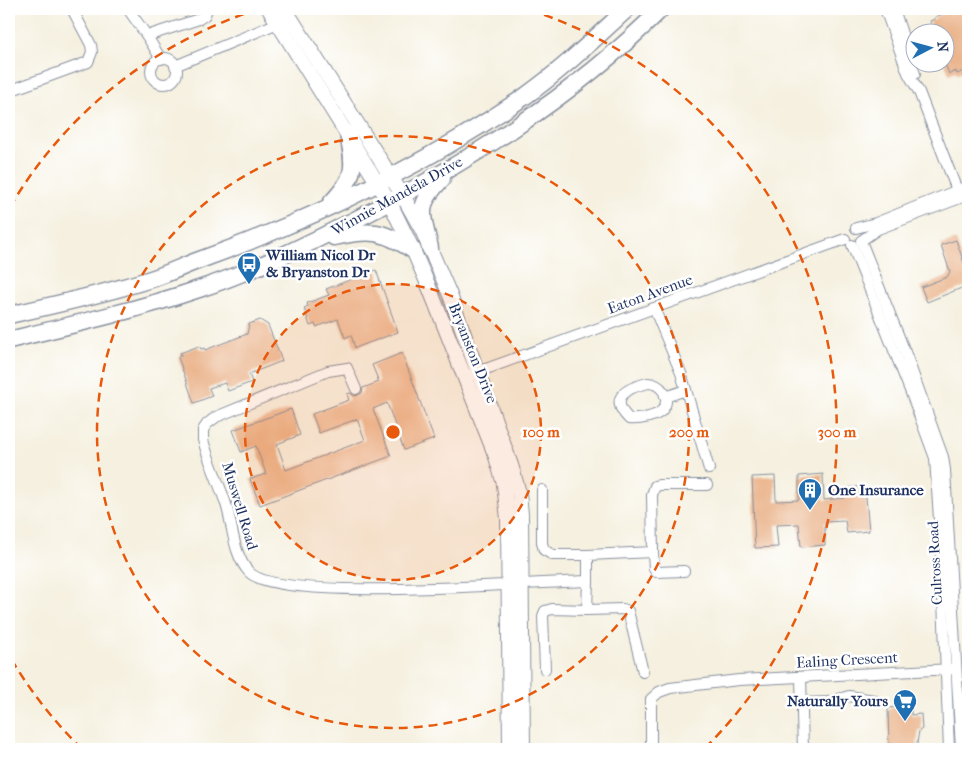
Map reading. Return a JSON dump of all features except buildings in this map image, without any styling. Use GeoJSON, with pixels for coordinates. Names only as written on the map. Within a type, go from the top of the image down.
{"type":"FeatureCollection","features":[{"type":"Feature","properties":{"kind":"main road","name":"Bryanston Drive"},"geometry":{"type":"LineString","coordinates":[[269,9],[348,134],[385,180]]}},
{"type":"Feature","properties":{"kind":"main road","name":"Bryanston Drive"},"geometry":{"type":"LineString","coordinates":[[286,9],[396,199],[422,230],[450,295],[471,374]]}},
{"type":"Feature","properties":{"kind":"main road","name":"Winnie Mandela Drive"},"geometry":{"type":"LineString","coordinates":[[9,315],[74,300],[150,279],[232,249],[324,210],[385,180],[464,135],[525,96],[569,61],[628,9]]}},
{"type":"Feature","properties":{"kind":"main road","name":"Winnie Mandela Drive"},"geometry":{"type":"LineString","coordinates":[[9,340],[78,324],[199,289],[310,243],[396,199],[512,129],[587,75],[636,34],[662,9]]}},
{"type":"Feature","properties":{"kind":"main road"},"geometry":{"type":"LineString","coordinates":[[324,210],[350,180],[353,160],[348,134]]}},
{"type":"Feature","properties":{"kind":"main road"},"geometry":{"type":"LineString","coordinates":[[430,248],[423,214],[424,202],[442,179],[460,162]]}},
{"type":"Feature","properties":{"kind":"main road","name":"Bryanston Drive"},"geometry":{"type":"LineString","coordinates":[[396,199],[413,250],[504,444],[519,493],[521,515],[516,584],[510,749]]}},
{"type":"Feature","properties":{"kind":"main road"},"geometry":{"type":"LineString","coordinates":[[310,243],[351,233],[372,232],[390,236],[413,250]]}},
{"type":"Feature","properties":{"kind":"main road","name":"Bryanston Drive"},"geometry":{"type":"LineString","coordinates":[[516,584],[524,749]]}},
{"type":"Feature","properties":{"kind":"street"},"geometry":{"type":"LineString","coordinates":[[9,91],[88,62],[92,52],[91,45],[72,9]]}},
{"type":"Feature","properties":{"kind":"street"},"geometry":{"type":"LineString","coordinates":[[128,9],[161,59]]}},
{"type":"Feature","properties":{"kind":"street"},"geometry":{"type":"LineString","coordinates":[[146,36],[200,19],[205,15],[207,9]]}},
{"type":"Feature","properties":{"kind":"street"},"geometry":{"type":"LineString","coordinates":[[885,9],[908,73],[919,92],[961,194]]}},
{"type":"Feature","properties":{"kind":"street"},"geometry":{"type":"LineString","coordinates":[[894,9],[919,92]]}},
{"type":"Feature","properties":{"kind":"street"},"geometry":{"type":"LineString","coordinates":[[175,66],[278,23],[295,25]]}},
{"type":"Feature","properties":{"kind":"street"},"geometry":{"type":"LineString","coordinates":[[161,59],[169,60],[175,66],[176,74],[172,81],[165,84],[157,82],[152,76],[152,67],[157,60],[161,59]]}},
{"type":"Feature","properties":{"kind":"street","name":"Eaton Avenue"},"geometry":{"type":"LineString","coordinates":[[471,374],[654,308],[855,241],[878,229],[961,194],[968,186]]}},
{"type":"Feature","properties":{"kind":"street","name":"Eaton Avenue"},"geometry":{"type":"LineString","coordinates":[[856,228],[961,194]]}},
{"type":"Feature","properties":{"kind":"street"},"geometry":{"type":"LineString","coordinates":[[855,241],[846,232],[849,229],[856,228]]}},
{"type":"Feature","properties":{"kind":"street","name":"Culross Road"},"geometry":{"type":"LineString","coordinates":[[856,228],[861,232],[855,241],[935,458],[951,670],[961,749]]}},
{"type":"Feature","properties":{"kind":"street"},"geometry":{"type":"LineString","coordinates":[[654,308],[681,373],[709,469]]}},
{"type":"Feature","properties":{"kind":"street","name":"Muswell Road"},"geometry":{"type":"LineString","coordinates":[[356,389],[347,368],[328,371],[216,417],[203,430],[202,440],[226,505],[238,554],[246,570],[251,575],[267,581],[318,588],[381,589],[588,581]]}},
{"type":"Feature","properties":{"kind":"street"},"geometry":{"type":"LineString","coordinates":[[648,383],[659,386],[665,397],[663,410],[637,420],[626,417],[619,398],[625,391],[648,383]]}},
{"type":"Feature","properties":{"kind":"street"},"geometry":{"type":"LineString","coordinates":[[665,397],[686,390]]}},
{"type":"Feature","properties":{"kind":"street"},"geometry":{"type":"LineString","coordinates":[[684,572],[656,572],[654,569],[652,495],[654,488],[660,485],[707,485]]}},
{"type":"Feature","properties":{"kind":"street"},"geometry":{"type":"LineString","coordinates":[[542,490],[542,543],[544,550],[553,555],[653,552]]}},
{"type":"Feature","properties":{"kind":"street"},"geometry":{"type":"LineString","coordinates":[[587,610],[588,555]]}},
{"type":"Feature","properties":{"kind":"street"},"geometry":{"type":"LineString","coordinates":[[545,669],[543,616],[545,611],[552,609],[623,609],[627,610],[643,672]]}},
{"type":"Feature","properties":{"kind":"street","name":"Culross Road"},"geometry":{"type":"LineString","coordinates":[[949,749],[951,670]]}},
{"type":"Feature","properties":{"kind":"street","name":"Ealing Crescent"},"geometry":{"type":"LineString","coordinates":[[652,749],[651,699],[670,688],[738,680],[951,670]]}},
{"type":"Feature","properties":{"kind":"street"},"geometry":{"type":"LineString","coordinates":[[801,676],[803,749]]}},
{"type":"Feature","properties":{"kind":"street"},"geometry":{"type":"LineString","coordinates":[[802,703],[828,702],[849,696],[874,700]]}},
{"type":"Feature","properties":{"kind":"place","name":"William Nicol Dr & Bryanston Dr"},"geometry":{"type":"Point","coordinates":[249,285]}},
{"type":"Feature","properties":{"kind":"place","name":"One Insurance"},"geometry":{"type":"Point","coordinates":[810,511]}},
{"type":"Feature","properties":{"kind":"place","name":"Naturally Yours"},"geometry":{"type":"Point","coordinates":[905,722]}}]}
